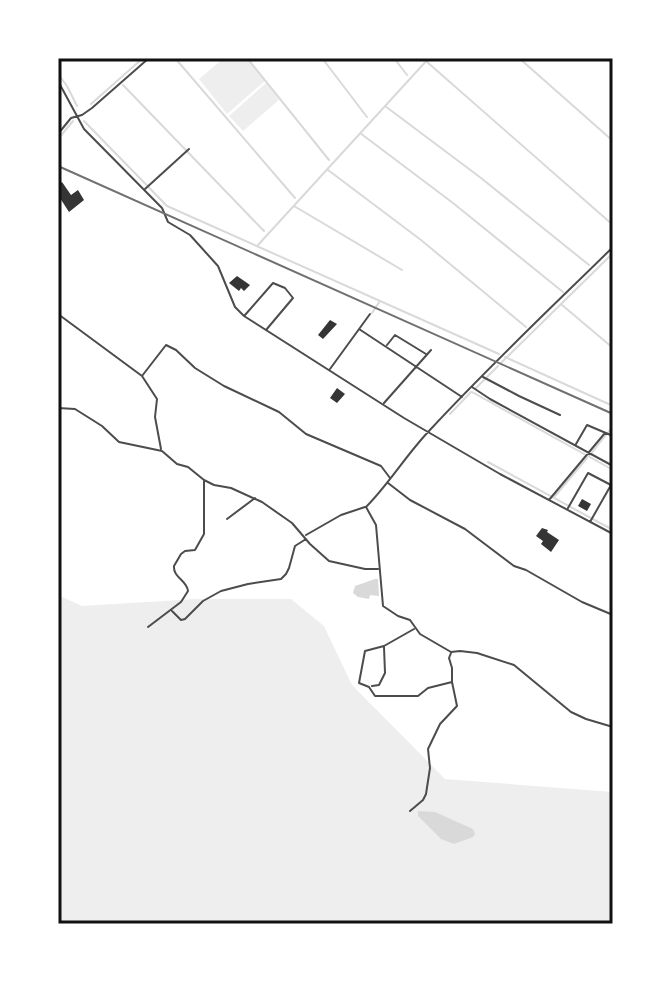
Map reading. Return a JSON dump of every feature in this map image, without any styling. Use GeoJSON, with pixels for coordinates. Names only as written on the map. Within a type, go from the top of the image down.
{"type":"FeatureCollection","features":[{"type":"Feature","properties":{"kind":"street"},"geometry":{"type":"LineString","coordinates":[[58,134],[71,118],[92,108],[149,58]]}},
{"type":"Feature","properties":{"kind":"street"},"geometry":{"type":"LineString","coordinates":[[58,81],[84,129],[146,188],[162,208],[168,222],[190,235],[218,266],[235,307],[244,316],[382,405],[592,519],[613,534]]}},
{"type":"Feature","properties":{"kind":"street"},"geometry":{"type":"LineString","coordinates":[[146,188],[188,150]]}},
{"type":"Feature","properties":{"kind":"street"},"geometry":{"type":"LineString","coordinates":[[171,610],[176,617],[185,619],[203,601],[221,591],[281,579],[289,568],[295,546],[329,521],[366,507],[428,432],[613,247]]}},
{"type":"Feature","properties":{"kind":"street"},"geometry":{"type":"LineString","coordinates":[[244,316],[273,283],[285,288],[293,298],[266,330]]}},
{"type":"Feature","properties":{"kind":"street"},"geometry":{"type":"LineString","coordinates":[[58,314],[142,376],[157,399],[155,417],[162,451]]}},
{"type":"Feature","properties":{"kind":"street"},"geometry":{"type":"LineString","coordinates":[[329,370],[370,314]]}},
{"type":"Feature","properties":{"kind":"street"},"geometry":{"type":"LineString","coordinates":[[359,329],[462,397]]}},
{"type":"Feature","properties":{"kind":"street"},"geometry":{"type":"LineString","coordinates":[[386,346],[395,335],[426,355]]}},
{"type":"Feature","properties":{"kind":"street"},"geometry":{"type":"LineString","coordinates":[[142,376],[166,345],[224,386],[279,412],[306,434],[381,466],[390,478]]}},
{"type":"Feature","properties":{"kind":"street"},"geometry":{"type":"LineString","coordinates":[[382,405],[431,350]]}},
{"type":"Feature","properties":{"kind":"street"},"geometry":{"type":"LineString","coordinates":[[485,378],[560,415]]}},
{"type":"Feature","properties":{"kind":"street"},"geometry":{"type":"LineString","coordinates":[[474,388],[613,466]]}},
{"type":"Feature","properties":{"kind":"street"},"geometry":{"type":"LineString","coordinates":[[58,408],[75,409],[102,426],[119,442],[162,451],[204,480],[255,498],[292,523],[329,561],[365,569],[379,568]]}},
{"type":"Feature","properties":{"kind":"street"},"geometry":{"type":"LineString","coordinates":[[575,446],[587,425],[608,434]]}},
{"type":"Feature","properties":{"kind":"street"},"geometry":{"type":"LineString","coordinates":[[551,497],[608,434],[610,427]]}},
{"type":"Feature","properties":{"kind":"street"},"geometry":{"type":"LineString","coordinates":[[569,507],[588,473],[611,485],[592,519]]}},
{"type":"Feature","properties":{"kind":"street"},"geometry":{"type":"LineString","coordinates":[[148,627],[181,602],[188,591],[188,587],[175,574],[174,566],[181,554],[195,550],[204,534],[204,480]]}},
{"type":"Feature","properties":{"kind":"street"},"geometry":{"type":"LineString","coordinates":[[387,483],[410,500],[465,529],[514,566],[613,615]]}},
{"type":"Feature","properties":{"kind":"street"},"geometry":{"type":"LineString","coordinates":[[227,519],[255,498]]}},
{"type":"Feature","properties":{"kind":"street"},"geometry":{"type":"LineString","coordinates":[[366,507],[376,525],[383,606],[410,620],[420,634],[451,652],[477,653],[514,665],[571,712],[613,727]]}},
{"type":"Feature","properties":{"kind":"street"},"geometry":{"type":"LineString","coordinates":[[384,646],[385,673],[379,685],[369,687],[359,683],[365,651],[384,646],[416,628]]}},
{"type":"Feature","properties":{"kind":"street"},"geometry":{"type":"LineString","coordinates":[[410,811],[426,794],[430,768],[428,749],[440,724],[457,706],[449,658],[451,652]]}},
{"type":"Feature","properties":{"kind":"street"},"geometry":{"type":"LineString","coordinates":[[369,687],[375,696],[418,696],[428,688],[452,682]]}},
{"type":"Feature","properties":{"kind":"shaded area"},"geometry":{"type":"Polygon","coordinates":[[[224,58],[246,58],[265,81],[227,114],[199,79],[224,58]]]}},
{"type":"Feature","properties":{"kind":"shaded area"},"geometry":{"type":"Polygon","coordinates":[[[266,83],[279,100],[243,131],[229,116],[266,83]]]}},
{"type":"Feature","properties":{"kind":"shaded area"},"geometry":{"type":"Polygon","coordinates":[[[378,579],[379,596],[370,595],[369,599],[353,593],[355,586],[378,579]]]}},
{"type":"Feature","properties":{"kind":"shaded area"},"geometry":{"type":"Polygon","coordinates":[[[58,595],[82,606],[196,599],[291,599],[324,626],[352,685],[445,779],[613,792],[613,924],[58,924],[58,595]]]}},
{"type":"Feature","properties":{"kind":"shaded area"},"geometry":{"type":"Polygon","coordinates":[[[418,811],[435,812],[473,829],[475,834],[454,844],[441,839],[418,816],[418,811]]]}},
{"type":"Feature","properties":{"kind":"building"},"geometry":{"type":"Polygon","coordinates":[[[62,182],[71,195],[78,190],[84,200],[69,212],[58,195],[58,185],[62,182]]]}},
{"type":"Feature","properties":{"kind":"building"},"geometry":{"type":"Polygon","coordinates":[[[237,276],[250,285],[244,291],[229,283],[237,276]]]}},
{"type":"Feature","properties":{"kind":"building"},"geometry":{"type":"Polygon","coordinates":[[[330,320],[337,324],[323,339],[318,335],[330,320]]]}},
{"type":"Feature","properties":{"kind":"building"},"geometry":{"type":"Polygon","coordinates":[[[337,388],[345,394],[337,403],[330,398],[337,388]]]}},
{"type":"Feature","properties":{"kind":"building"},"geometry":{"type":"Polygon","coordinates":[[[582,499],[591,504],[587,511],[578,506],[582,499]]]}},
{"type":"Feature","properties":{"kind":"building"},"geometry":{"type":"Polygon","coordinates":[[[542,528],[559,540],[551,552],[536,536],[542,528]]]}},
{"type":"Feature","properties":{"kind":"waterway"},"geometry":{"type":"LineString","coordinates":[[91,104],[143,58]]}},
{"type":"Feature","properties":{"kind":"waterway"},"geometry":{"type":"LineString","coordinates":[[175,58],[295,198]]}},
{"type":"Feature","properties":{"kind":"waterway"},"geometry":{"type":"LineString","coordinates":[[247,58],[329,160]]}},
{"type":"Feature","properties":{"kind":"waterway"},"geometry":{"type":"LineString","coordinates":[[322,58],[367,117]]}},
{"type":"Feature","properties":{"kind":"waterway"},"geometry":{"type":"LineString","coordinates":[[394,58],[407,75]]}},
{"type":"Feature","properties":{"kind":"waterway"},"geometry":{"type":"LineString","coordinates":[[258,245],[429,58]]}},
{"type":"Feature","properties":{"kind":"waterway"},"geometry":{"type":"LineString","coordinates":[[519,58],[613,141]]}},
{"type":"Feature","properties":{"kind":"waterway"},"geometry":{"type":"LineString","coordinates":[[606,58],[613,64]]}},
{"type":"Feature","properties":{"kind":"waterway"},"geometry":{"type":"LineString","coordinates":[[427,62],[613,225]]}},
{"type":"Feature","properties":{"kind":"waterway"},"geometry":{"type":"LineString","coordinates":[[58,74],[77,106]]}},
{"type":"Feature","properties":{"kind":"waterway"},"geometry":{"type":"LineString","coordinates":[[123,85],[264,231]]}},
{"type":"Feature","properties":{"kind":"waterway"},"geometry":{"type":"LineString","coordinates":[[385,106],[589,265]]}},
{"type":"Feature","properties":{"kind":"waterway"},"geometry":{"type":"LineString","coordinates":[[58,139],[73,121]]}},
{"type":"Feature","properties":{"kind":"waterway"},"geometry":{"type":"LineString","coordinates":[[84,121],[167,206],[499,354]]}},
{"type":"Feature","properties":{"kind":"waterway"},"geometry":{"type":"LineString","coordinates":[[360,133],[563,292]]}},
{"type":"Feature","properties":{"kind":"waterway"},"geometry":{"type":"LineString","coordinates":[[328,170],[421,240],[526,327]]}},
{"type":"Feature","properties":{"kind":"waterway"},"geometry":{"type":"LineString","coordinates":[[294,206],[402,270]]}},
{"type":"Feature","properties":{"kind":"waterway"},"geometry":{"type":"LineString","coordinates":[[501,363],[613,253]]}},
{"type":"Feature","properties":{"kind":"waterway"},"geometry":{"type":"LineString","coordinates":[[372,313],[380,301]]}},
{"type":"Feature","properties":{"kind":"waterway"},"geometry":{"type":"LineString","coordinates":[[562,305],[613,348]]}},
{"type":"Feature","properties":{"kind":"waterway"},"geometry":{"type":"LineString","coordinates":[[505,357],[613,406]]}},
{"type":"Feature","properties":{"kind":"waterway"},"geometry":{"type":"LineString","coordinates":[[476,388],[498,366]]}},
{"type":"Feature","properties":{"kind":"waterway"},"geometry":{"type":"LineString","coordinates":[[450,414],[471,392]]}},
{"type":"Feature","properties":{"kind":"waterway"},"geometry":{"type":"LineString","coordinates":[[472,392],[584,454]]}},
{"type":"Feature","properties":{"kind":"waterway"},"geometry":{"type":"LineString","coordinates":[[590,455],[613,426]]}},
{"type":"Feature","properties":{"kind":"waterway"},"geometry":{"type":"LineString","coordinates":[[588,456],[613,470]]}},
{"type":"Feature","properties":{"kind":"waterway"},"geometry":{"type":"LineString","coordinates":[[555,496],[587,458]]}},
{"type":"Feature","properties":{"kind":"waterway"},"geometry":{"type":"LineString","coordinates":[[488,462],[613,530]]}},
{"type":"Feature","properties":{"kind":"railway"},"geometry":{"type":"LineString","coordinates":[[58,166],[613,414]]}}]}
